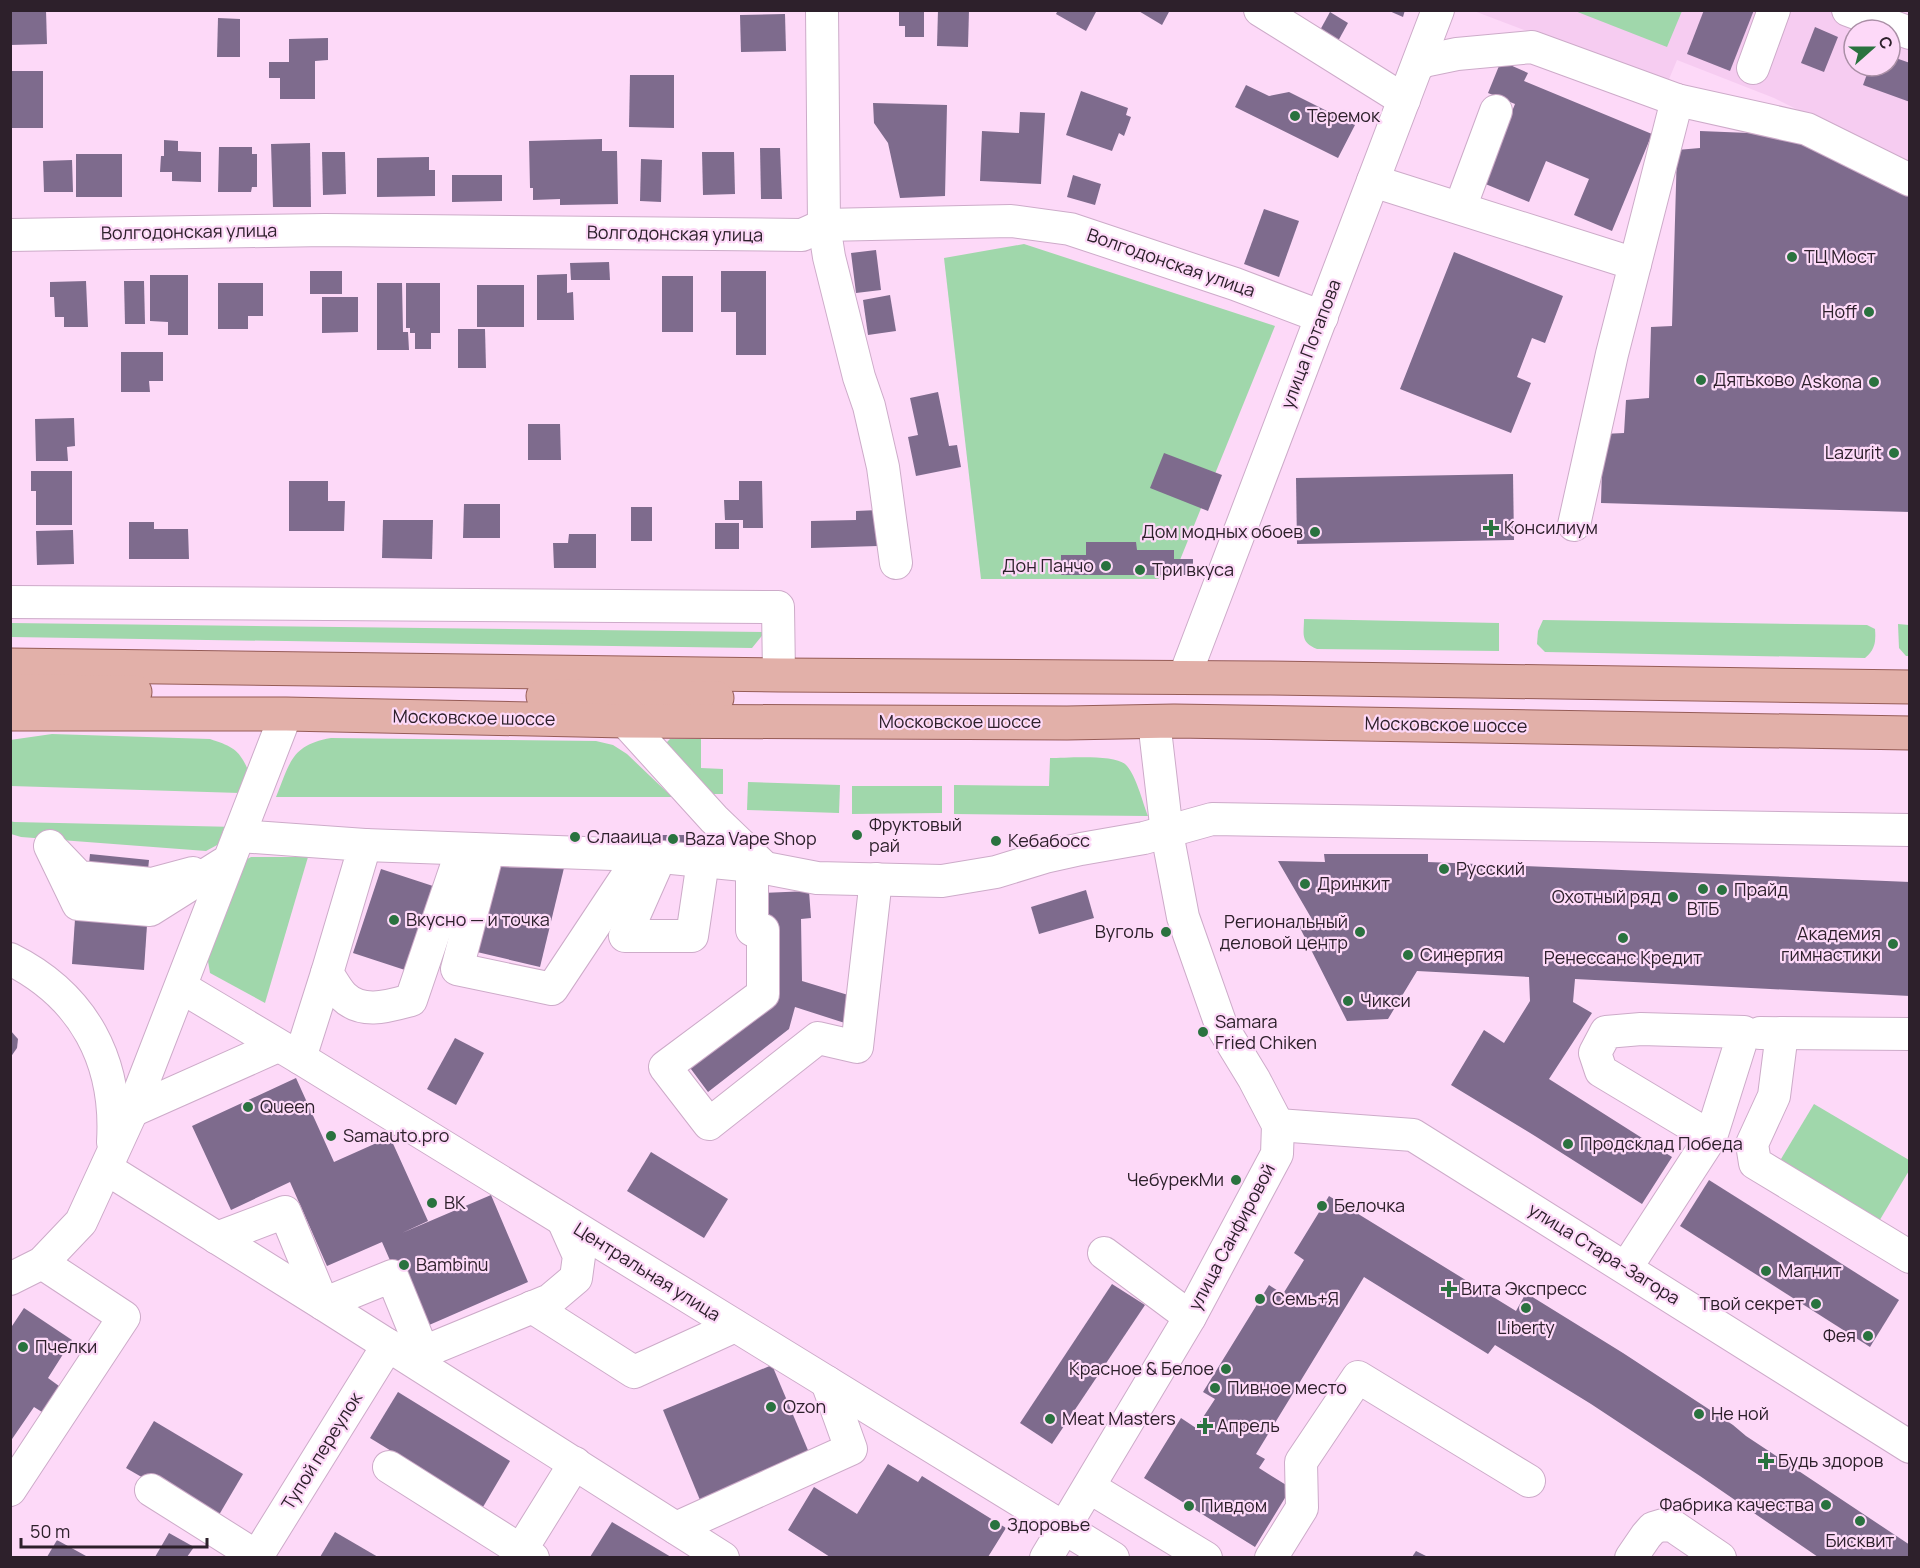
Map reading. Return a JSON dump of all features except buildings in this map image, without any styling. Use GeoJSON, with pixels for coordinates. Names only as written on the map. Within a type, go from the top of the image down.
{"type":"FeatureCollection","features":[{"type":"Feature","properties":{"kind":"main road","name":"Московское шоссе"},"geometry":{"type":"LineString","coordinates":[[10,665],[779,675],[1172,700],[1910,733]]}},
{"type":"Feature","properties":{"kind":"main road","name":"Московское шоссе"},"geometry":{"type":"LineString","coordinates":[[10,714],[286,714],[625,721],[1172,700],[1910,687]]}},
{"type":"Feature","properties":{"kind":"main road","name":"Московское шоссе"},"geometry":{"type":"LineString","coordinates":[[10,691],[780,699],[1172,700],[1910,711]]}},
{"type":"Feature","properties":{"kind":"street"},"geometry":{"type":"LineString","coordinates":[[822,10],[824,225],[829,257],[883,466],[896,563]]}},
{"type":"Feature","properties":{"kind":"street"},"geometry":{"type":"LineString","coordinates":[[1260,10],[1404,100]]}},
{"type":"Feature","properties":{"kind":"street","name":"улица Потапова"},"geometry":{"type":"LineString","coordinates":[[1172,700],[1322,316],[1438,10]]}},
{"type":"Feature","properties":{"kind":"street"},"geometry":{"type":"LineString","coordinates":[[1753,68],[1774,10]]}},
{"type":"Feature","properties":{"kind":"street"},"geometry":{"type":"LineString","coordinates":[[1848,10],[1910,33]]}},
{"type":"Feature","properties":{"kind":"street"},"geometry":{"type":"LineString","coordinates":[[1418,64],[1457,54],[1532,47],[1677,100],[1807,129],[1910,180]]}},
{"type":"Feature","properties":{"kind":"street"},"geometry":{"type":"LineString","coordinates":[[1574,525],[1612,354],[1677,100]]}},
{"type":"Feature","properties":{"kind":"street"},"geometry":{"type":"LineString","coordinates":[[1460,208],[1496,111]]}},
{"type":"Feature","properties":{"kind":"street"},"geometry":{"type":"LineString","coordinates":[[1373,181],[1635,264]]}},
{"type":"Feature","properties":{"kind":"street","name":"Волгодонская улица"},"geometry":{"type":"LineString","coordinates":[[10,235],[337,230],[802,235],[824,225],[1011,221],[1070,229],[1235,284],[1322,316]]}},
{"type":"Feature","properties":{"kind":"street"},"geometry":{"type":"LineString","coordinates":[[10,602],[778,607],[779,675]]}},
{"type":"Feature","properties":{"kind":"street","name":"улица Санфировой"},"geometry":{"type":"LineString","coordinates":[[1046,1557],[1190,1317],[1277,1154],[1278,1125],[1254,1078],[1221,1025],[1183,917],[1167,833],[1172,700]]}},
{"type":"Feature","properties":{"kind":"street"},"geometry":{"type":"LineString","coordinates":[[10,1279],[42,1263],[81,1222],[107,1169],[181,987],[286,714]]}},
{"type":"Feature","properties":{"kind":"street"},"geometry":{"type":"LineString","coordinates":[[625,721],[758,867],[752,930],[763,930],[763,994],[665,1067],[709,1124],[818,1038],[857,1047],[876,879]]}},
{"type":"Feature","properties":{"kind":"street"},"geometry":{"type":"LineString","coordinates":[[239,836],[365,845],[651,856],[758,867],[817,878],[942,881],[996,872],[1045,857],[1167,833],[1212,819],[1910,830]]}},
{"type":"Feature","properties":{"kind":"street"},"geometry":{"type":"LineString","coordinates":[[132,1111],[289,1052],[327,973],[365,845]]}},
{"type":"Feature","properties":{"kind":"street"},"geometry":{"type":"LineString","coordinates":[[50,846],[79,877],[152,884],[223,864],[150,910],[78,904],[50,846]]}},
{"type":"Feature","properties":{"kind":"street"},"geometry":{"type":"LineString","coordinates":[[475,850],[457,969],[552,989],[651,856]]}},
{"type":"Feature","properties":{"kind":"street"},"geometry":{"type":"LineString","coordinates":[[327,973],[344,997],[363,1008],[386,1007],[411,1000],[475,850]]}},
{"type":"Feature","properties":{"kind":"street"},"geometry":{"type":"LineString","coordinates":[[651,856],[625,936],[692,936],[703,861]]}},
{"type":"Feature","properties":{"kind":"street"},"geometry":{"type":"LineString","coordinates":[[10,959],[41,976],[69,1001],[85,1022],[132,1111]]}},
{"type":"Feature","properties":{"kind":"street","name":"Центральная улица"},"geometry":{"type":"LineString","coordinates":[[181,987],[1113,1557]]}},
{"type":"Feature","properties":{"kind":"street"},"geometry":{"type":"LineString","coordinates":[[1712,1137],[1601,1071],[1595,1053],[1606,1032],[1641,1029],[1910,1034]]}},
{"type":"Feature","properties":{"kind":"street"},"geometry":{"type":"LineString","coordinates":[[1626,1268],[1712,1137],[1744,1032]]}},
{"type":"Feature","properties":{"kind":"street"},"geometry":{"type":"LineString","coordinates":[[1782,1033],[1774,1096],[1752,1144],[1755,1162],[1910,1257]]}},
{"type":"Feature","properties":{"kind":"street"},"geometry":{"type":"LineString","coordinates":[[103,1056],[113,1097],[114,1122],[113,1144],[107,1169]]}},
{"type":"Feature","properties":{"kind":"street","name":"улица Стара-Загора"},"geometry":{"type":"LineString","coordinates":[[1278,1125],[1413,1135],[1910,1447]]}},
{"type":"Feature","properties":{"kind":"street"},"geometry":{"type":"LineString","coordinates":[[107,1169],[323,1304],[407,1352],[723,1557]]}},
{"type":"Feature","properties":{"kind":"street"},"geometry":{"type":"LineString","coordinates":[[217,1238],[285,1212],[323,1304]]}},
{"type":"Feature","properties":{"kind":"street"},"geometry":{"type":"LineString","coordinates":[[407,1352],[550,1300],[576,1278],[579,1256],[563,1220]]}},
{"type":"Feature","properties":{"kind":"street"},"geometry":{"type":"LineString","coordinates":[[1104,1253],[1190,1317]]}},
{"type":"Feature","properties":{"kind":"street"},"geometry":{"type":"LineString","coordinates":[[10,1490],[124,1317],[42,1263]]}},
{"type":"Feature","properties":{"kind":"street"},"geometry":{"type":"LineString","coordinates":[[323,1304],[392,1276],[407,1352]]}},
{"type":"Feature","properties":{"kind":"street"},"geometry":{"type":"LineString","coordinates":[[532,1307],[634,1372],[735,1326]]}},
{"type":"Feature","properties":{"kind":"street","name":"Тупой переулок"},"geometry":{"type":"LineString","coordinates":[[257,1557],[407,1352]]}},
{"type":"Feature","properties":{"kind":"street"},"geometry":{"type":"LineString","coordinates":[[1271,1557],[1302,1508],[1301,1462],[1358,1377],[1529,1481]]}},
{"type":"Feature","properties":{"kind":"street"},"geometry":{"type":"LineString","coordinates":[[676,1528],[851,1449],[827,1382]]}},
{"type":"Feature","properties":{"kind":"street"},"geometry":{"type":"LineString","coordinates":[[389,1467],[527,1554],[575,1463]]}},
{"type":"Feature","properties":{"kind":"street"},"geometry":{"type":"LineString","coordinates":[[1089,1487],[1206,1557]]}},
{"type":"Feature","properties":{"kind":"street"},"geometry":{"type":"LineString","coordinates":[[152,1490],[257,1557]]}},
{"type":"Feature","properties":{"kind":"street"},"geometry":{"type":"LineString","coordinates":[[1631,1557],[1653,1528],[1663,1525],[1673,1526],[1720,1557]]}},
{"type":"Feature","properties":{"kind":"shaded area"},"geometry":{"type":"Polygon","coordinates":[[[1474,11],[1909,11],[1909,165],[1774,98],[1677,60],[1667,84],[1474,11]]]}},
{"type":"Feature","properties":{"kind":"green space"},"geometry":{"type":"Polygon","coordinates":[[[1575,11],[1682,11],[1667,47],[1575,11]]]}},
{"type":"Feature","properties":{"kind":"green space"},"geometry":{"type":"Polygon","coordinates":[[[1024,244],[1275,326],[1180,560],[1158,579],[981,579],[944,258],[1024,244]]]}},
{"type":"Feature","properties":{"kind":"green space"},"geometry":{"type":"Polygon","coordinates":[[[1304,619],[1499,623],[1499,651],[1317,649],[1305,640],[1304,619]]]}},
{"type":"Feature","properties":{"kind":"green space"},"geometry":{"type":"Polygon","coordinates":[[[1543,620],[1867,625],[1875,629],[1875,638],[1873,649],[1865,658],[1545,652],[1537,644],[1538,631],[1543,620]]]}},
{"type":"Feature","properties":{"kind":"green space"},"geometry":{"type":"Polygon","coordinates":[[[11,623],[765,632],[752,648],[11,637],[11,623]]]}},
{"type":"Feature","properties":{"kind":"green space"},"geometry":{"type":"Polygon","coordinates":[[[1898,624],[1909,625],[1909,656],[1906,656],[1899,648],[1898,624]]]}},
{"type":"Feature","properties":{"kind":"green space"},"geometry":{"type":"Polygon","coordinates":[[[52,734],[210,739],[234,749],[248,770],[240,793],[11,786],[10,740],[52,734]]]}},
{"type":"Feature","properties":{"kind":"green space"},"geometry":{"type":"Polygon","coordinates":[[[331,738],[596,741],[613,745],[627,754],[672,797],[276,797],[294,757],[308,745],[331,738]]]}},
{"type":"Feature","properties":{"kind":"green space"},"geometry":{"type":"Polygon","coordinates":[[[670,739],[701,739],[701,768],[723,769],[723,794],[709,794],[665,744],[670,739]]]}},
{"type":"Feature","properties":{"kind":"green space"},"geometry":{"type":"Polygon","coordinates":[[[1050,758],[1100,758],[1125,764],[1136,781],[1148,816],[954,814],[954,785],[1049,786],[1050,758]]]}},
{"type":"Feature","properties":{"kind":"green space"},"geometry":{"type":"Polygon","coordinates":[[[748,782],[840,785],[839,813],[747,810],[748,782]]]}},
{"type":"Feature","properties":{"kind":"green space"},"geometry":{"type":"Polygon","coordinates":[[[852,786],[942,786],[942,813],[852,814],[852,786]]]}},
{"type":"Feature","properties":{"kind":"green space"},"geometry":{"type":"Polygon","coordinates":[[[10,821],[237,827],[232,837],[206,851],[21,837],[11,834],[10,821]]]}},
{"type":"Feature","properties":{"kind":"green space"},"geometry":{"type":"Polygon","coordinates":[[[251,857],[308,857],[265,1003],[210,973],[205,943],[234,866],[251,857]]]}},
{"type":"Feature","properties":{"kind":"green space"},"geometry":{"type":"Polygon","coordinates":[[[1814,1104],[1909,1160],[1910,1169],[1878,1223],[1778,1164],[1814,1104]]]}},
{"type":"Feature","properties":{"kind":"place","name":"Теремок"},"geometry":{"type":"Point","coordinates":[1295,116]}},
{"type":"Feature","properties":{"kind":"place","name":"ТЦ Мост"},"geometry":{"type":"Point","coordinates":[1792,257]}},
{"type":"Feature","properties":{"kind":"place","name":"Hoff"},"geometry":{"type":"Point","coordinates":[1869,312]}},
{"type":"Feature","properties":{"kind":"place","name":"Дятьково"},"geometry":{"type":"Point","coordinates":[1701,380]}},
{"type":"Feature","properties":{"kind":"place","name":"Askona"},"geometry":{"type":"Point","coordinates":[1874,382]}},
{"type":"Feature","properties":{"kind":"place","name":"Lazurit"},"geometry":{"type":"Point","coordinates":[1894,453]}},
{"type":"Feature","properties":{"kind":"place","name":"Консилиум"},"geometry":{"type":"Point","coordinates":[1491,528]}},
{"type":"Feature","properties":{"kind":"place","name":"Дом модных обоев"},"geometry":{"type":"Point","coordinates":[1315,532]}},
{"type":"Feature","properties":{"kind":"place","name":"Дон Панчо"},"geometry":{"type":"Point","coordinates":[1106,566]}},
{"type":"Feature","properties":{"kind":"place","name":"Три вкуса"},"geometry":{"type":"Point","coordinates":[1140,570]}},
{"type":"Feature","properties":{"kind":"place","name":"Фруктовый рай"},"geometry":{"type":"Point","coordinates":[857,835]}},
{"type":"Feature","properties":{"kind":"place","name":"Слааица"},"geometry":{"type":"Point","coordinates":[575,837]}},
{"type":"Feature","properties":{"kind":"place","name":"Baza Vape Shop"},"geometry":{"type":"Point","coordinates":[673,839]}},
{"type":"Feature","properties":{"kind":"place","name":"Кебабосс"},"geometry":{"type":"Point","coordinates":[996,841]}},
{"type":"Feature","properties":{"kind":"place","name":"Русский"},"geometry":{"type":"Point","coordinates":[1444,869]}},
{"type":"Feature","properties":{"kind":"place","name":"Дринкит"},"geometry":{"type":"Point","coordinates":[1305,884]}},
{"type":"Feature","properties":{"kind":"place","name":"ВТБ"},"geometry":{"type":"Point","coordinates":[1703,889]}},
{"type":"Feature","properties":{"kind":"place","name":"Прайд"},"geometry":{"type":"Point","coordinates":[1722,890]}},
{"type":"Feature","properties":{"kind":"place","name":"Охотный ряд"},"geometry":{"type":"Point","coordinates":[1673,897]}},
{"type":"Feature","properties":{"kind":"place","name":"Вкусно — и точка"},"geometry":{"type":"Point","coordinates":[394,920]}},
{"type":"Feature","properties":{"kind":"place","name":"Вуголь"},"geometry":{"type":"Point","coordinates":[1166,932]}},
{"type":"Feature","properties":{"kind":"place","name":"Региональный деловой центр"},"geometry":{"type":"Point","coordinates":[1360,932]}},
{"type":"Feature","properties":{"kind":"place","name":"Ренессанс Кредит"},"geometry":{"type":"Point","coordinates":[1623,938]}},
{"type":"Feature","properties":{"kind":"place","name":"Академия гимнастики"},"geometry":{"type":"Point","coordinates":[1893,944]}},
{"type":"Feature","properties":{"kind":"place","name":"Синергия"},"geometry":{"type":"Point","coordinates":[1408,955]}},
{"type":"Feature","properties":{"kind":"place","name":"Чикси"},"geometry":{"type":"Point","coordinates":[1348,1001]}},
{"type":"Feature","properties":{"kind":"place","name":"Samara Fried Chiken"},"geometry":{"type":"Point","coordinates":[1203,1032]}},
{"type":"Feature","properties":{"kind":"place","name":"Queen"},"geometry":{"type":"Point","coordinates":[248,1107]}},
{"type":"Feature","properties":{"kind":"place","name":"Samauto.pro"},"geometry":{"type":"Point","coordinates":[331,1136]}},
{"type":"Feature","properties":{"kind":"place","name":"Продсклад Победа"},"geometry":{"type":"Point","coordinates":[1568,1144]}},
{"type":"Feature","properties":{"kind":"place","name":"ЧебурекМи"},"geometry":{"type":"Point","coordinates":[1236,1180]}},
{"type":"Feature","properties":{"kind":"place","name":"ВК"},"geometry":{"type":"Point","coordinates":[432,1203]}},
{"type":"Feature","properties":{"kind":"place","name":"Белочка"},"geometry":{"type":"Point","coordinates":[1322,1206]}},
{"type":"Feature","properties":{"kind":"place","name":"Bambinu"},"geometry":{"type":"Point","coordinates":[404,1265]}},
{"type":"Feature","properties":{"kind":"place","name":"Магнит"},"geometry":{"type":"Point","coordinates":[1766,1271]}},
{"type":"Feature","properties":{"kind":"place","name":"Вита Экспресс"},"geometry":{"type":"Point","coordinates":[1449,1289]}},
{"type":"Feature","properties":{"kind":"place","name":"Семь+Я"},"geometry":{"type":"Point","coordinates":[1260,1299]}},
{"type":"Feature","properties":{"kind":"place","name":"Твой секрет"},"geometry":{"type":"Point","coordinates":[1816,1304]}},
{"type":"Feature","properties":{"kind":"place","name":"Liberty"},"geometry":{"type":"Point","coordinates":[1526,1308]}},
{"type":"Feature","properties":{"kind":"place","name":"Фея"},"geometry":{"type":"Point","coordinates":[1868,1336]}},
{"type":"Feature","properties":{"kind":"place","name":"Пчелки"},"geometry":{"type":"Point","coordinates":[23,1347]}},
{"type":"Feature","properties":{"kind":"place","name":"Красное & Белое"},"geometry":{"type":"Point","coordinates":[1226,1369]}},
{"type":"Feature","properties":{"kind":"place","name":"Пивное место"},"geometry":{"type":"Point","coordinates":[1215,1388]}},
{"type":"Feature","properties":{"kind":"place","name":"Ozon"},"geometry":{"type":"Point","coordinates":[771,1407]}},
{"type":"Feature","properties":{"kind":"place","name":"Не ной"},"geometry":{"type":"Point","coordinates":[1699,1414]}},
{"type":"Feature","properties":{"kind":"place","name":"Meat Masters"},"geometry":{"type":"Point","coordinates":[1050,1419]}},
{"type":"Feature","properties":{"kind":"place","name":"Апрель"},"geometry":{"type":"Point","coordinates":[1205,1426]}},
{"type":"Feature","properties":{"kind":"place","name":"Будь здоров"},"geometry":{"type":"Point","coordinates":[1766,1461]}},
{"type":"Feature","properties":{"kind":"place","name":"Фабрика качества"},"geometry":{"type":"Point","coordinates":[1826,1505]}},
{"type":"Feature","properties":{"kind":"place","name":"Пивдом"},"geometry":{"type":"Point","coordinates":[1189,1506]}},
{"type":"Feature","properties":{"kind":"place","name":"Бисквит"},"geometry":{"type":"Point","coordinates":[1860,1521]}},
{"type":"Feature","properties":{"kind":"place","name":"Здоровье"},"geometry":{"type":"Point","coordinates":[995,1525]}}]}
